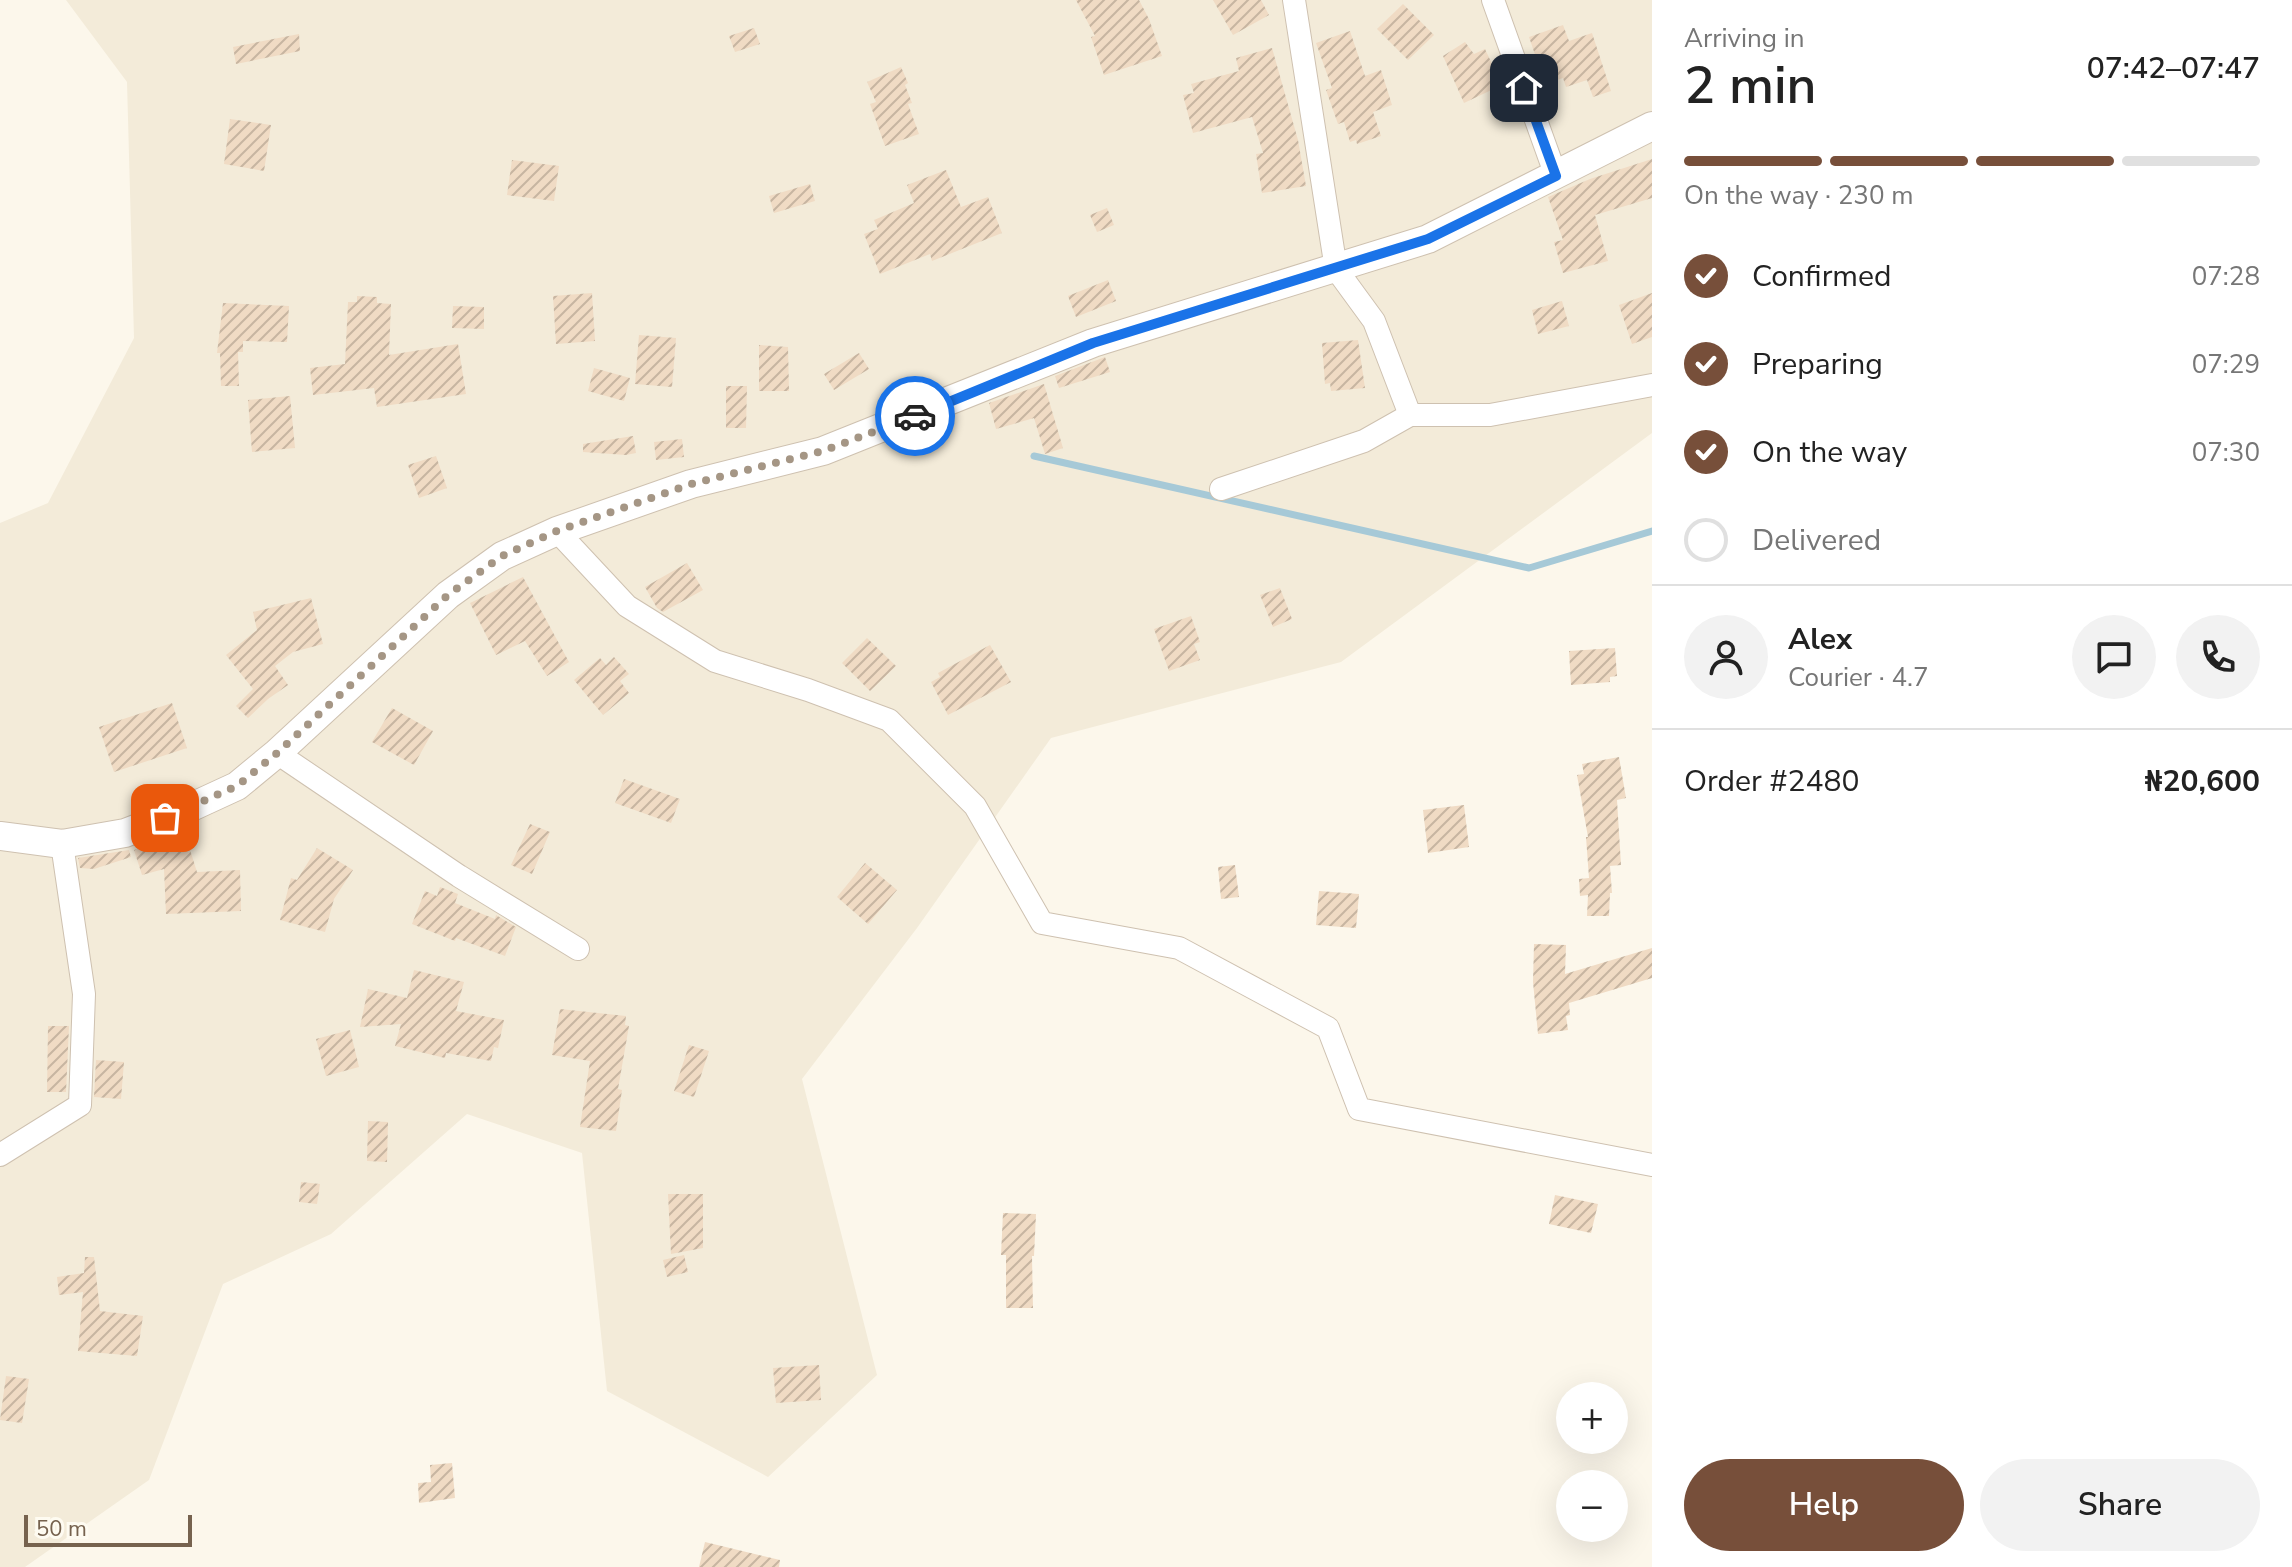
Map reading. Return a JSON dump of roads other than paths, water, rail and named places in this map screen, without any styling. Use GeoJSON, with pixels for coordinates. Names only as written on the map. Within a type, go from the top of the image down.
{"type":"FeatureCollection","features":[{"type":"Feature","properties":{"kind":"street"},"geometry":{"type":"LineString","coordinates":[[1294,0],[1336,269],[1374,321],[1410,415]]}},
{"type":"Feature","properties":{"kind":"street"},"geometry":{"type":"LineString","coordinates":[[1493,0],[1556,176]]}},
{"type":"Feature","properties":{"kind":"street"},"geometry":{"type":"LineString","coordinates":[[0,836],[62,844],[125,833],[237,786],[448,595],[502,556],[557,531],[691,484],[823,451],[1093,343],[1428,239],[1652,126]]}},
{"type":"Feature","properties":{"kind":"street"},"geometry":{"type":"LineString","coordinates":[[1221,489],[1364,441],[1410,415],[1490,415],[1652,385]]}},
{"type":"Feature","properties":{"kind":"street"},"geometry":{"type":"LineString","coordinates":[[557,531],[627,606],[715,661],[808,690],[889,720],[975,806],[1042,923],[1179,948],[1328,1028],[1359,1109],[1652,1165]]}},
{"type":"Feature","properties":{"kind":"street"},"geometry":{"type":"LineString","coordinates":[[277,753],[459,876],[578,949]]}},
{"type":"Feature","properties":{"kind":"street"},"geometry":{"type":"LineString","coordinates":[[0,1155],[80,1105],[84,994],[62,844]]}},
{"type":"Feature","properties":{"kind":"waterway"},"geometry":{"type":"LineString","coordinates":[[1034,456],[1529,568],[1652,531]]}}]}
